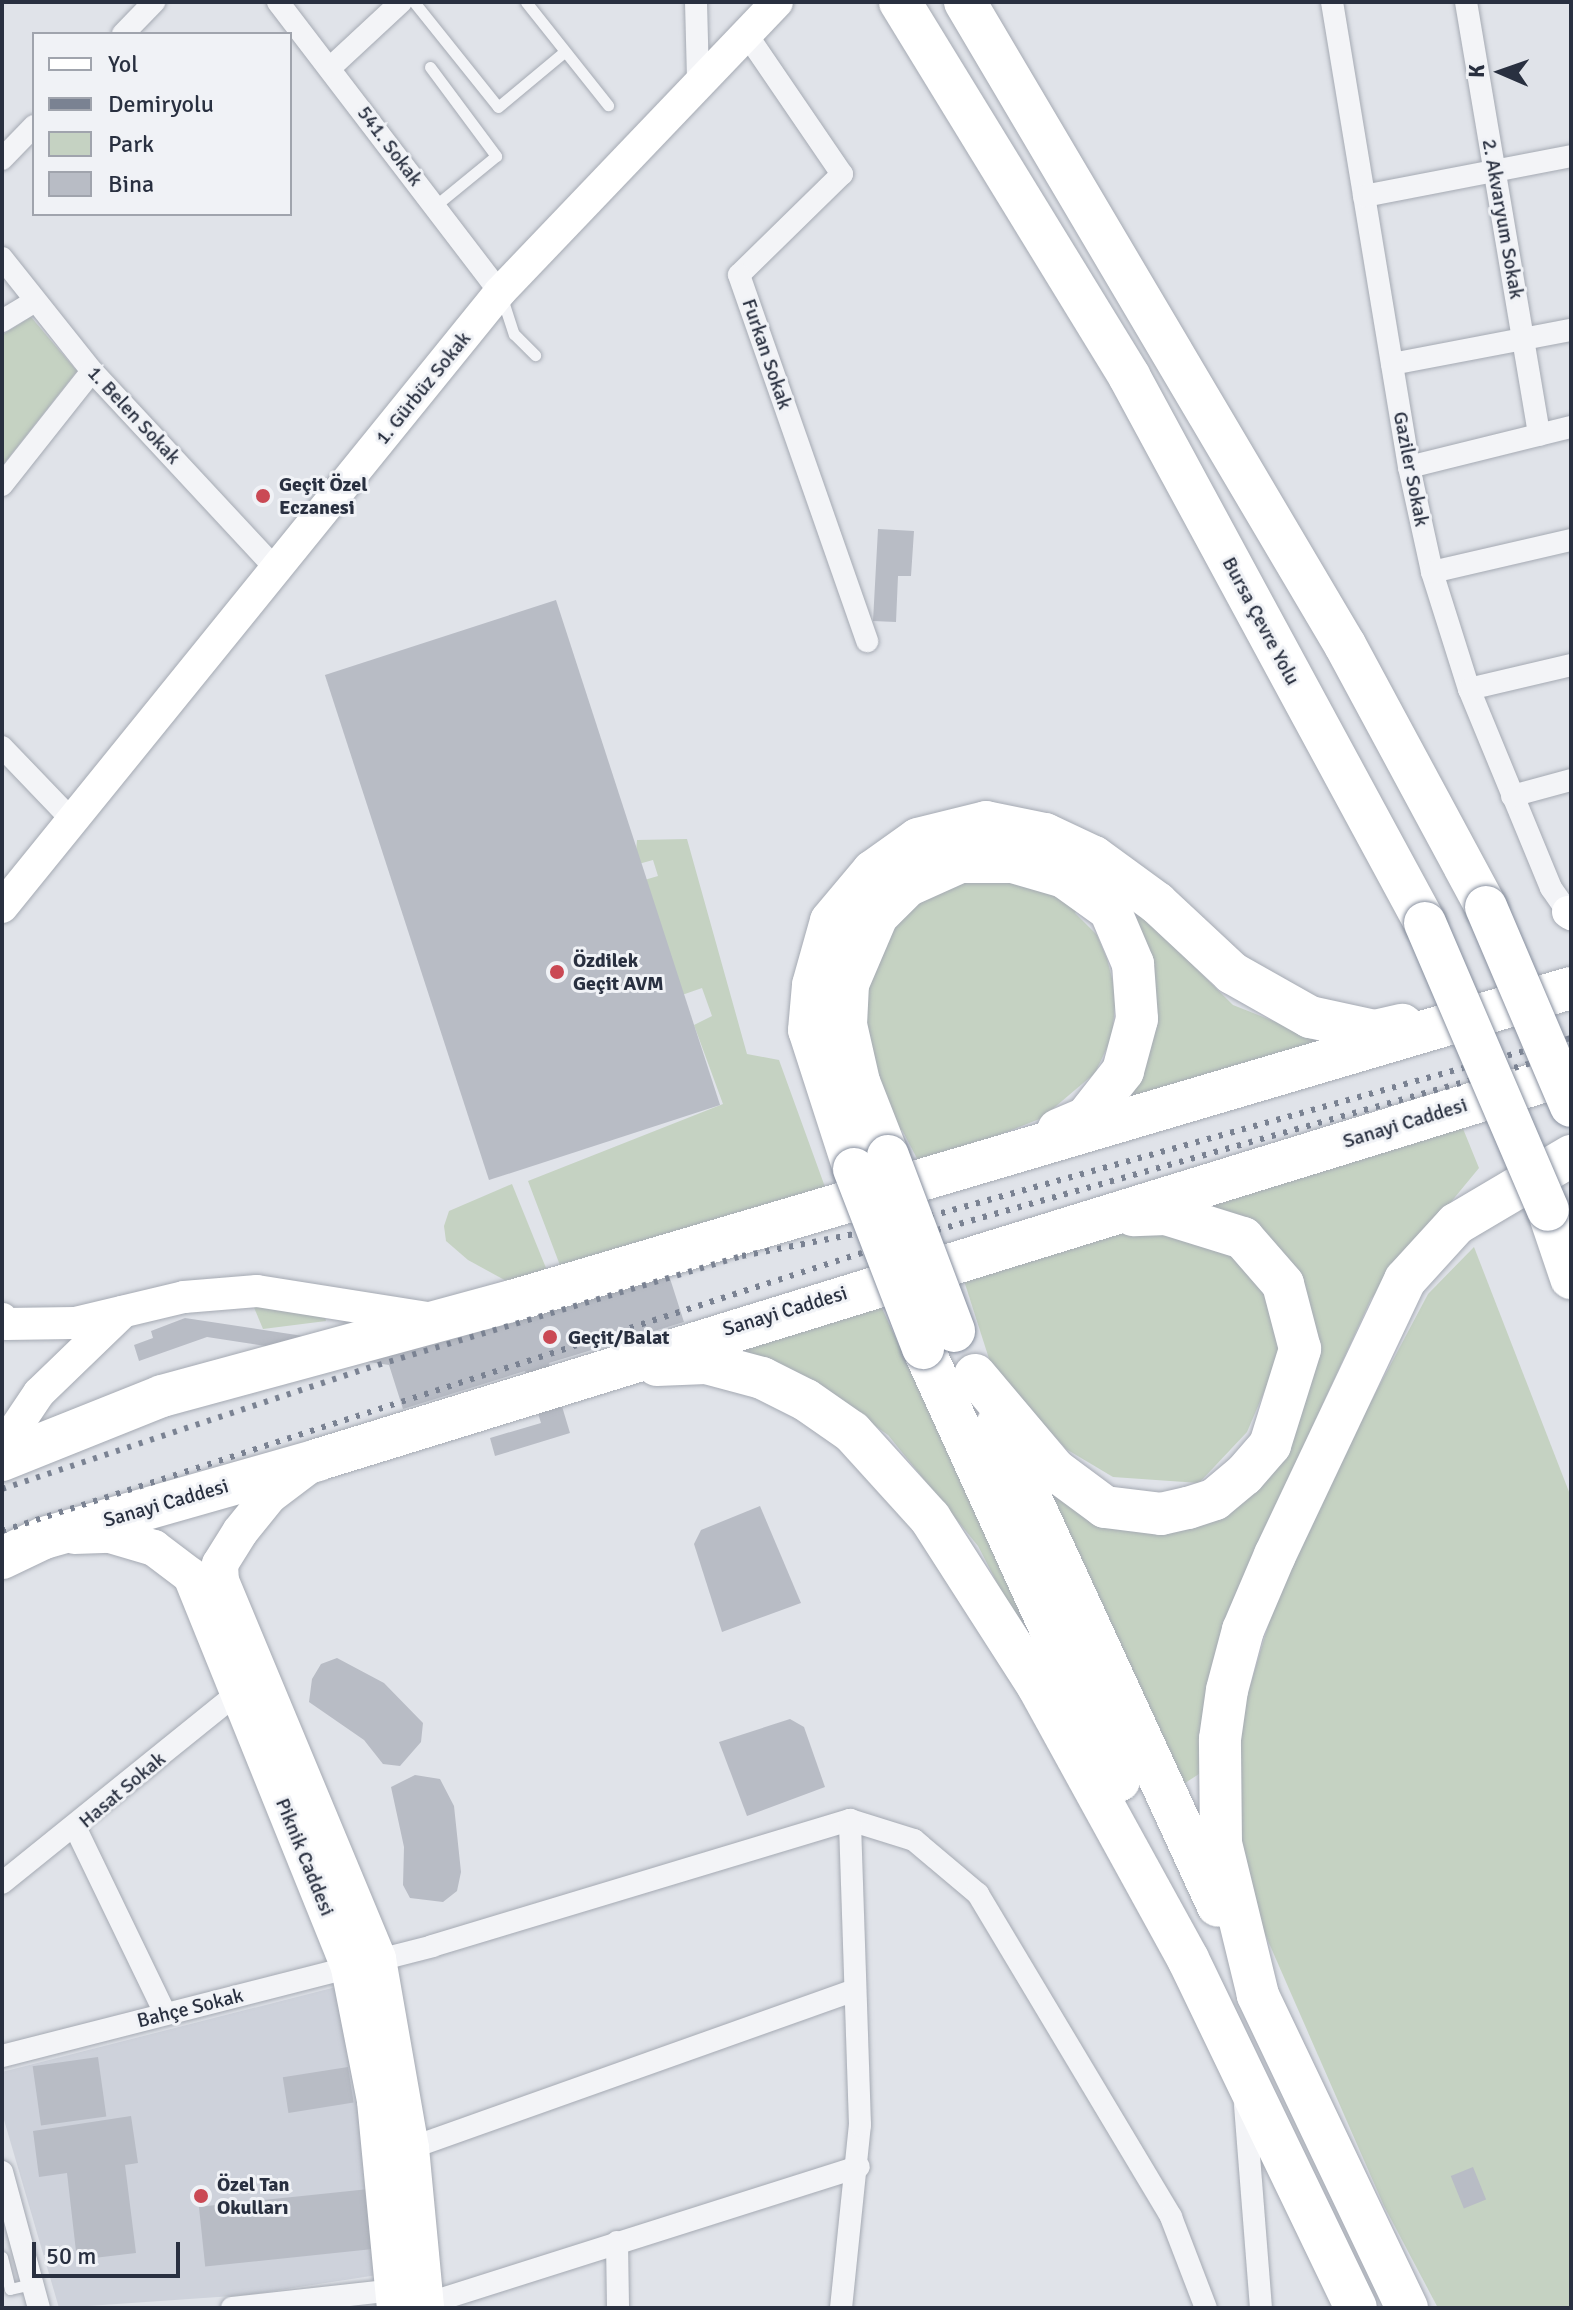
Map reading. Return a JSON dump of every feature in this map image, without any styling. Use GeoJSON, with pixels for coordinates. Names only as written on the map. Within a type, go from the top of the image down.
{"type":"FeatureCollection","features":[{"type":"Feature","properties":{"kind":"highway","name":"Bursa Çevre Yolu"},"geometry":{"type":"LineString","coordinates":[[900,2],[1129,376],[1425,923],[1571,1267]]}},
{"type":"Feature","properties":{"kind":"highway"},"geometry":{"type":"LineString","coordinates":[[965,2],[1337,632],[1486,907],[1571,1106]]}},
{"type":"Feature","properties":{"kind":"highway"},"geometry":{"type":"LineString","coordinates":[[1238,2067],[939,1340],[871,1163],[809,1030],[813,985],[831,921],[873,871],[918,839],[986,822],[1045,834],[1094,857],[1157,903],[1232,973],[1310,1017],[1375,1031],[1571,988]]}},
{"type":"Feature","properties":{"kind":"highway"},"geometry":{"type":"LineString","coordinates":[[871,1163],[846,1025],[848,984],[860,944],[877,916],[907,886],[960,862],[1013,862],[1064,877],[1110,910],[1133,964],[1137,1019],[1123,1071],[1086,1118],[992,1159]]}},
{"type":"Feature","properties":{"kind":"highway"},"geometry":{"type":"LineString","coordinates":[[2,1460],[162,1396],[437,1320],[1571,988]]}},
{"type":"Feature","properties":{"kind":"highway","name":"Sanayi Caddesi"},"geometry":{"type":"LineString","coordinates":[[2,1558],[44,1538],[317,1460],[553,1382],[1571,1073]]}},
{"type":"Feature","properties":{"kind":"highway"},"geometry":{"type":"LineString","coordinates":[[1258,1995],[1231,1896],[1219,1794],[1225,1703],[1243,1630],[1405,1280],[1429,1249],[1485,1202],[1571,1156]]}},
{"type":"Feature","properties":{"kind":"highway"},"geometry":{"type":"LineString","coordinates":[[1548,1210],[1571,1278]]}},
{"type":"Feature","properties":{"kind":"highway"},"geometry":{"type":"LineString","coordinates":[[939,1340],[975,1375],[1055,1470],[1105,1507],[1161,1514],[1215,1499],[1270,1445],[1300,1349],[1283,1284],[1265,1258],[1243,1238],[1207,1223],[1166,1214],[1092,1217]]}},
{"type":"Feature","properties":{"kind":"highway"},"geometry":{"type":"LineString","coordinates":[[553,1382],[647,1365],[706,1363],[762,1378],[852,1432],[930,1518],[1039,1688],[1238,2067],[1356,2308]]}},
{"type":"Feature","properties":{"kind":"highway"},"geometry":{"type":"LineString","coordinates":[[975,1375],[1258,1995],[1407,2308]]}},
{"type":"Feature","properties":{"kind":"main road","name":"1. Gürbüz Sokak"},"geometry":{"type":"LineString","coordinates":[[4,902],[73,821],[273,566],[500,292],[698,80],[777,2]]}},
{"type":"Feature","properties":{"kind":"main road"},"geometry":{"type":"LineString","coordinates":[[4,1322],[75,1323],[184,1297],[257,1291],[437,1320]]}},
{"type":"Feature","properties":{"kind":"main road"},"geometry":{"type":"LineString","coordinates":[[2,1448],[39,1393],[123,1312]]}},
{"type":"Feature","properties":{"kind":"main road","name":"Piknik Caddesi"},"geometry":{"type":"LineString","coordinates":[[317,1460],[269,1496],[240,1532],[220,1564],[221,1581],[364,1964],[411,2148],[410,2302]]}},
{"type":"Feature","properties":{"kind":"main road","name":"Piknik Caddesi"},"geometry":{"type":"LineString","coordinates":[[44,1538],[110,1535],[179,1562],[364,1964],[375,2101],[410,2302]]}},
{"type":"Feature","properties":{"kind":"street"},"geometry":{"type":"LineString","coordinates":[[125,32],[154,2]]}},
{"type":"Feature","properties":{"kind":"street","name":"541. Sokak"},"geometry":{"type":"LineString","coordinates":[[278,2],[500,292]]}},
{"type":"Feature","properties":{"kind":"street"},"geometry":{"type":"LineString","coordinates":[[330,68],[401,2]]}},
{"type":"Feature","properties":{"kind":"street"},"geometry":{"type":"LineString","coordinates":[[696,2],[698,80]]}},
{"type":"Feature","properties":{"kind":"street","name":"Gaziler Sokak"},"geometry":{"type":"LineString","coordinates":[[1332,2],[1409,467],[1432,572],[1469,689],[1512,796],[1570,913]]}},
{"type":"Feature","properties":{"kind":"street","name":"2. Akvaryum Sokak"},"geometry":{"type":"LineString","coordinates":[[1466,2],[1539,435]]}},
{"type":"Feature","properties":{"kind":"street","name":"Furkan Sokak"},"geometry":{"type":"LineString","coordinates":[[745,32],[842,174],[739,275],[867,641]]}},
{"type":"Feature","properties":{"kind":"street"},"geometry":{"type":"LineString","coordinates":[[2,159],[32,128]]}},
{"type":"Feature","properties":{"kind":"street"},"geometry":{"type":"LineString","coordinates":[[1364,196],[1571,156]]}},
{"type":"Feature","properties":{"kind":"street","name":"1. Belen Sokak"},"geometry":{"type":"LineString","coordinates":[[2,258],[92,371],[273,566]]}},
{"type":"Feature","properties":{"kind":"street"},"geometry":{"type":"LineString","coordinates":[[2,321],[35,301]]}},
{"type":"Feature","properties":{"kind":"street"},"geometry":{"type":"LineString","coordinates":[[1392,364],[1571,330]]}},
{"type":"Feature","properties":{"kind":"street"},"geometry":{"type":"LineString","coordinates":[[2,485],[92,371]]}},
{"type":"Feature","properties":{"kind":"street"},"geometry":{"type":"LineString","coordinates":[[1409,467],[1571,427]]}},
{"type":"Feature","properties":{"kind":"street"},"geometry":{"type":"LineString","coordinates":[[1432,572],[1571,540]]}},
{"type":"Feature","properties":{"kind":"street"},"geometry":{"type":"LineString","coordinates":[[1469,689],[1571,665]]}},
{"type":"Feature","properties":{"kind":"street"},"geometry":{"type":"LineString","coordinates":[[2,747],[73,821]]}},
{"type":"Feature","properties":{"kind":"street"},"geometry":{"type":"LineString","coordinates":[[1512,796],[1571,780]]}},
{"type":"Feature","properties":{"kind":"street","name":"Hasat Sokak"},"geometry":{"type":"LineString","coordinates":[[2,1883],[76,1829],[239,1692]]}},
{"type":"Feature","properties":{"kind":"street"},"geometry":{"type":"LineString","coordinates":[[841,2308],[859,2167],[850,1820],[922,1845],[978,1894],[1171,2217],[1206,2308]]}},
{"type":"Feature","properties":{"kind":"street","name":"Bahçe Sokak"},"geometry":{"type":"LineString","coordinates":[[2,2056],[364,1964],[850,1820]]}},
{"type":"Feature","properties":{"kind":"street"},"geometry":{"type":"LineString","coordinates":[[76,1829],[165,2013]]}},
{"type":"Feature","properties":{"kind":"street"},"geometry":{"type":"LineString","coordinates":[[411,2148],[855,1990]]}},
{"type":"Feature","properties":{"kind":"street"},"geometry":{"type":"LineString","coordinates":[[1238,2067],[1255,2177],[1261,2308]]}},
{"type":"Feature","properties":{"kind":"street"},"geometry":{"type":"LineString","coordinates":[[232,2308],[410,2302],[859,2167]]}},
{"type":"Feature","properties":{"kind":"street"},"geometry":{"type":"LineString","coordinates":[[2,2172],[39,2308]]}},
{"type":"Feature","properties":{"kind":"street"},"geometry":{"type":"LineString","coordinates":[[617,2242],[618,2308]]}},
{"type":"Feature","properties":{"kind":"lane"},"geometry":{"type":"LineString","coordinates":[[414,2],[498,107],[564,52]]}},
{"type":"Feature","properties":{"kind":"lane"},"geometry":{"type":"LineString","coordinates":[[526,2],[608,105]]}},
{"type":"Feature","properties":{"kind":"lane"},"geometry":{"type":"LineString","coordinates":[[430,67],[496,156],[435,206]]}},
{"type":"Feature","properties":{"kind":"lane"},"geometry":{"type":"LineString","coordinates":[[500,292],[514,334],[535,355]]}},
{"type":"Feature","properties":{"kind":"lane"},"geometry":{"type":"LineString","coordinates":[[2,2257],[10,2289],[32,2284]]}},
{"type":"Feature","properties":{"kind":"shaded area","name":"Özel Tan Okulları"},"geometry":{"type":"Polygon","coordinates":[[[340,1986],[384,2274],[247,2295],[59,2308],[2,2113],[2,2072],[340,1986]]]}},
{"type":"Feature","properties":{"kind":"green space"},"geometry":{"type":"Polygon","coordinates":[[[31,317],[77,371],[2,466],[2,335],[31,317]]]}},
{"type":"Feature","properties":{"kind":"green space"},"geometry":{"type":"Polygon","coordinates":[[[687,839],[747,1054],[779,1060],[825,1187],[561,1268],[528,1181],[723,1104],[694,1025],[712,1016],[702,988],[682,995],[641,881],[658,876],[653,860],[635,865],[637,840],[687,839]]]}},
{"type":"Feature","properties":{"kind":"green space"},"geometry":{"type":"Polygon","coordinates":[[[973,875],[1019,877],[1079,908],[1075,913],[1097,935],[1116,994],[1112,1037],[1095,1073],[1042,1118],[921,1166],[902,1130],[894,1133],[859,1043],[868,955],[898,911],[973,875]]]}},
{"type":"Feature","properties":{"kind":"green space"},"geometry":{"type":"Polygon","coordinates":[[[1142,915],[1233,1005],[1334,1045],[1103,1112],[1130,1079],[1125,922],[1142,915]]]}},
{"type":"Feature","properties":{"kind":"green space"},"geometry":{"type":"Polygon","coordinates":[[[1455,1109],[1479,1168],[1371,1299],[1251,1560],[1229,1619],[1199,1774],[1182,1785],[1040,1476],[1208,1516],[1318,1349],[1188,1205],[1455,1109]]]}},
{"type":"Feature","properties":{"kind":"green space"},"geometry":{"type":"Polygon","coordinates":[[[512,1184],[548,1273],[510,1283],[468,1260],[446,1241],[444,1226],[449,1211],[512,1184]]]}},
{"type":"Feature","properties":{"kind":"green space"},"geometry":{"type":"Polygon","coordinates":[[[1088,1233],[1161,1233],[1248,1248],[1285,1343],[1247,1432],[1199,1483],[1113,1477],[1066,1449],[992,1368],[958,1262],[1088,1233]]]}},
{"type":"Feature","properties":{"kind":"green space"},"geometry":{"type":"Polygon","coordinates":[[[1474,1247],[1571,1497],[1571,2308],[1438,2308],[1384,2206],[1233,1861],[1225,1770],[1289,1556],[1428,1294],[1474,1247]]]}},
{"type":"Feature","properties":{"kind":"green space"},"geometry":{"type":"Polygon","coordinates":[[[880,1304],[1006,1578],[1055,1694],[978,1546],[888,1435],[824,1390],[723,1352],[880,1304]]]}},
{"type":"Feature","properties":{"kind":"green space"},"geometry":{"type":"Polygon","coordinates":[[[253,1305],[325,1317],[326,1321],[263,1329],[253,1305]]]}},
{"type":"Feature","properties":{"kind":"building"},"geometry":{"type":"Polygon","coordinates":[[[878,529],[914,531],[911,576],[898,576],[896,622],[873,621],[878,529]]]}},
{"type":"Feature","properties":{"kind":"building","name":"Özdilek Geçit AVM"},"geometry":{"type":"Polygon","coordinates":[[[556,600],[720,1105],[489,1180],[325,675],[556,600]]]}},
{"type":"Feature","properties":{"kind":"building"},"geometry":{"type":"Polygon","coordinates":[[[665,1263],[684,1322],[549,1363],[570,1433],[495,1456],[490,1438],[541,1423],[525,1371],[403,1409],[389,1365],[207,1337],[139,1361],[134,1345],[153,1338],[151,1331],[185,1318],[388,1349],[665,1263]]]}},
{"type":"Feature","properties":{"kind":"building"},"geometry":{"type":"Polygon","coordinates":[[[760,1506],[801,1603],[722,1632],[694,1544],[701,1530],[760,1506]]]}},
{"type":"Feature","properties":{"kind":"building"},"geometry":{"type":"Polygon","coordinates":[[[337,1658],[384,1683],[423,1723],[421,1742],[400,1766],[383,1764],[364,1740],[309,1702],[312,1679],[321,1664],[337,1658]]]}},
{"type":"Feature","properties":{"kind":"building"},"geometry":{"type":"Polygon","coordinates":[[[790,1719],[804,1727],[825,1787],[747,1816],[719,1742],[790,1719]]]}},
{"type":"Feature","properties":{"kind":"building"},"geometry":{"type":"Polygon","coordinates":[[[415,1775],[440,1779],[454,1806],[461,1872],[457,1891],[443,1902],[410,1898],[403,1885],[404,1847],[391,1787],[415,1775]]]}},
{"type":"Feature","properties":{"kind":"building"},"geometry":{"type":"Polygon","coordinates":[[[98,2057],[106,2116],[41,2126],[33,2066],[98,2057]]]}},
{"type":"Feature","properties":{"kind":"building","name":"Özel Tan Okulları"},"geometry":{"type":"Polygon","coordinates":[[[348,2067],[354,2103],[288,2113],[283,2077],[348,2067]]]}},
{"type":"Feature","properties":{"kind":"building"},"geometry":{"type":"Polygon","coordinates":[[[131,2116],[138,2163],[125,2165],[136,2253],[77,2260],[67,2173],[39,2177],[33,2131],[131,2116]]]}},
{"type":"Feature","properties":{"kind":"building"},"geometry":{"type":"Polygon","coordinates":[[[1473,2167],[1486,2199],[1464,2208],[1451,2176],[1473,2167]]]}},
{"type":"Feature","properties":{"kind":"building","name":"Özel Tan Okulları"},"geometry":{"type":"Polygon","coordinates":[[[369,2189],[375,2249],[205,2267],[199,2207],[369,2189]]]}},
{"type":"Feature","properties":{"kind":"railway"},"geometry":{"type":"LineString","coordinates":[[2,1489],[378,1365],[742,1256],[895,1226],[1571,1038]]}},
{"type":"Feature","properties":{"kind":"railway"},"geometry":{"type":"LineString","coordinates":[[2,1531],[902,1240],[1571,1052]]}},
{"type":"Feature","properties":{"kind":"place","name":"Geçit Özel Eczanesi"},"geometry":{"type":"Point","coordinates":[263,496]}},
{"type":"Feature","properties":{"kind":"place","name":"Özdilek Geçit AVM"},"geometry":{"type":"Point","coordinates":[557,972]}},
{"type":"Feature","properties":{"kind":"place","name":"Geçit/Balat"},"geometry":{"type":"Point","coordinates":[550,1337]}},
{"type":"Feature","properties":{"kind":"place","name":"Özel Tan Okulları"},"geometry":{"type":"Point","coordinates":[201,2196]}}]}
